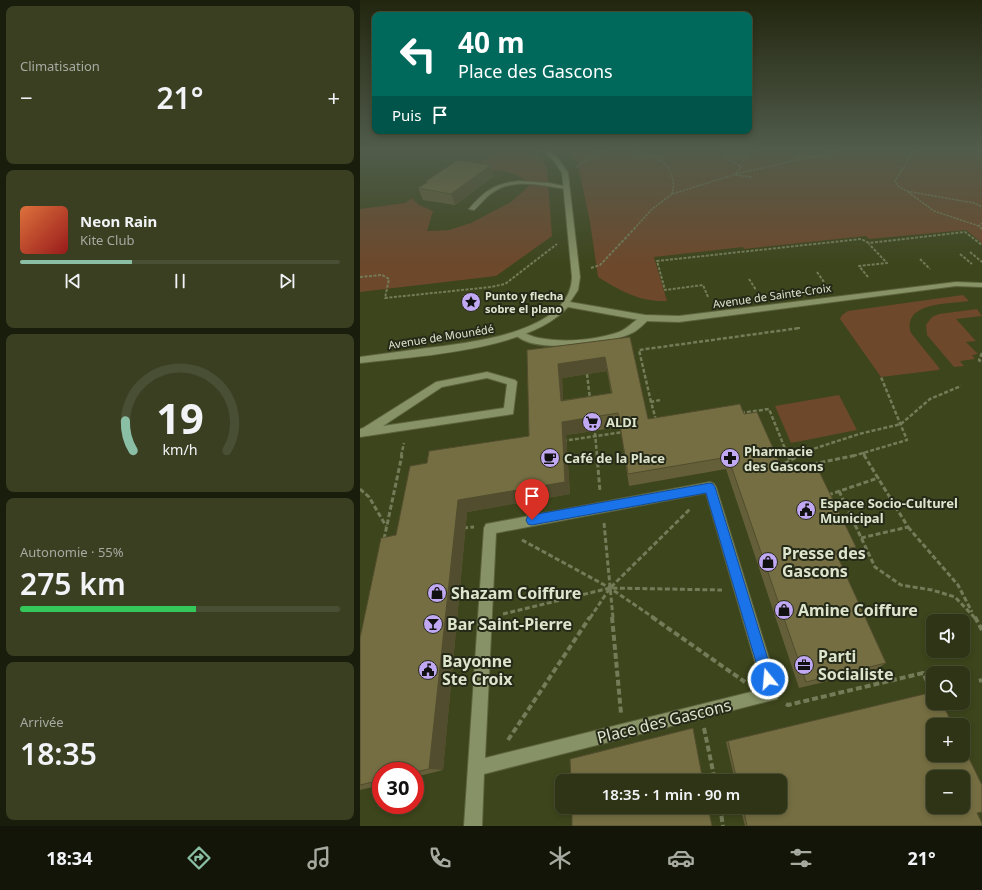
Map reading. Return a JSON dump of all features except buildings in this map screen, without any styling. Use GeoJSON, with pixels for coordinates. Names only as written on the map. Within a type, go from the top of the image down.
{"type":"FeatureCollection","features":[{"type":"Feature","properties":{"kind":"street"},"geometry":{"type":"LineString","coordinates":[[472,209],[494,189]]}},
{"type":"Feature","properties":{"kind":"street","name":"Avenue de Mounédé"},"geometry":{"type":"LineString","coordinates":[[360,360],[472,346],[519,334],[539,325],[553,315],[566,304],[574,290],[576,283],[576,269],[566,189]]}},
{"type":"Feature","properties":{"kind":"street","name":"Avenue de Sainte-Croix"},"geometry":{"type":"LineString","coordinates":[[566,304],[645,318],[679,319],[956,284],[982,285]]}},
{"type":"Feature","properties":{"kind":"street"},"geometry":{"type":"LineString","coordinates":[[519,334],[531,340],[545,342],[583,341],[619,335],[631,330],[645,318]]}},
{"type":"Feature","properties":{"kind":"street"},"geometry":{"type":"LineString","coordinates":[[487,375],[512,382],[509,411],[363,433],[439,384],[487,375]]}},
{"type":"Feature","properties":{"kind":"street"},"geometry":{"type":"LineString","coordinates":[[473,826],[490,528],[710,487],[772,694]]}},
{"type":"Feature","properties":{"kind":"street","name":"Place des Gascons"},"geometry":{"type":"LineString","coordinates":[[477,768],[772,694]]}},
{"type":"Feature","properties":{"kind":"path"},"geometry":{"type":"LineString","coordinates":[[672,194],[674,189]]}},
{"type":"Feature","properties":{"kind":"path"},"geometry":{"type":"LineString","coordinates":[[589,268],[600,265],[652,209],[672,194],[690,189]]}},
{"type":"Feature","properties":{"kind":"path"},"geometry":{"type":"LineString","coordinates":[[902,189],[934,211],[982,228]]}},
{"type":"Feature","properties":{"kind":"path"},"geometry":{"type":"LineString","coordinates":[[906,191],[954,198],[974,203],[982,207]]}},
{"type":"Feature","properties":{"kind":"path"},"geometry":{"type":"LineString","coordinates":[[979,226],[982,223]]}},
{"type":"Feature","properties":{"kind":"path"},"geometry":{"type":"LineString","coordinates":[[869,243],[965,232],[982,246]]}},
{"type":"Feature","properties":{"kind":"path"},"geometry":{"type":"LineString","coordinates":[[708,297],[703,285],[665,290],[657,261],[861,239],[869,243],[887,263],[859,266],[868,277]]}},
{"type":"Feature","properties":{"kind":"path"},"geometry":{"type":"LineString","coordinates":[[360,277],[382,275],[389,279],[385,298],[491,287],[505,284],[558,242]]}},
{"type":"Feature","properties":{"kind":"path"},"geometry":{"type":"LineString","coordinates":[[970,252],[982,262]]}},
{"type":"Feature","properties":{"kind":"path"},"geometry":{"type":"LineString","coordinates":[[960,254],[972,264]]}},
{"type":"Feature","properties":{"kind":"path"},"geometry":{"type":"LineString","coordinates":[[920,259],[930,269]]}},
{"type":"Feature","properties":{"kind":"path"},"geometry":{"type":"LineString","coordinates":[[817,272],[824,282]]}},
{"type":"Feature","properties":{"kind":"path"},"geometry":{"type":"LineString","coordinates":[[749,279],[756,290]]}},
{"type":"Feature","properties":{"kind":"path"},"geometry":{"type":"LineString","coordinates":[[657,426],[639,350],[800,328]]}},
{"type":"Feature","properties":{"kind":"path"},"geometry":{"type":"LineString","coordinates":[[982,354],[979,360],[982,363]]}},
{"type":"Feature","properties":{"kind":"path"},"geometry":{"type":"LineString","coordinates":[[587,374],[591,403]]}},
{"type":"Feature","properties":{"kind":"path"},"geometry":{"type":"LineString","coordinates":[[810,464],[848,457],[907,440],[881,377]]}},
{"type":"Feature","properties":{"kind":"path"},"geometry":{"type":"LineString","coordinates":[[787,468],[773,471],[804,452],[859,434],[900,424],[930,398],[962,386]]}},
{"type":"Feature","properties":{"kind":"path"},"geometry":{"type":"LineString","coordinates":[[652,402],[660,400]]}},
{"type":"Feature","properties":{"kind":"path"},"geometry":{"type":"LineString","coordinates":[[739,414],[769,409],[790,460]]}},
{"type":"Feature","properties":{"kind":"path"},"geometry":{"type":"LineString","coordinates":[[557,442],[594,433],[625,431]]}},
{"type":"Feature","properties":{"kind":"path"},"geometry":{"type":"LineString","coordinates":[[594,433],[600,489]]}},
{"type":"Feature","properties":{"kind":"path"},"geometry":{"type":"LineString","coordinates":[[382,547],[404,443]]}},
{"type":"Feature","properties":{"kind":"path"},"geometry":{"type":"LineString","coordinates":[[863,452],[908,527],[958,585],[982,630]]}},
{"type":"Feature","properties":{"kind":"path"},"geometry":{"type":"LineString","coordinates":[[824,496],[878,478]]}},
{"type":"Feature","properties":{"kind":"path"},"geometry":{"type":"LineString","coordinates":[[505,745],[610,588],[702,497],[710,487]]}},
{"type":"Feature","properties":{"kind":"path"},"geometry":{"type":"LineString","coordinates":[[360,489],[369,498],[386,526]]}},
{"type":"Feature","properties":{"kind":"path"},"geometry":{"type":"LineString","coordinates":[[839,491],[875,567],[901,585],[932,590],[955,597],[974,616]]}},
{"type":"Feature","properties":{"kind":"path"},"geometry":{"type":"LineString","coordinates":[[602,507],[623,731]]}},
{"type":"Feature","properties":{"kind":"path"},"geometry":{"type":"LineString","coordinates":[[462,529],[478,526],[508,533],[610,588],[757,690],[772,694],[788,705],[923,673],[926,679]]}},
{"type":"Feature","properties":{"kind":"path"},"geometry":{"type":"LineString","coordinates":[[861,538],[908,527]]}},
{"type":"Feature","properties":{"kind":"path"},"geometry":{"type":"LineString","coordinates":[[384,539],[392,538]]}},
{"type":"Feature","properties":{"kind":"path"},"geometry":{"type":"LineString","coordinates":[[485,620],[505,613],[610,588],[728,590],[740,587]]}},
{"type":"Feature","properties":{"kind":"path"},"geometry":{"type":"LineString","coordinates":[[701,712],[714,774]]}},
{"type":"Feature","properties":{"kind":"path"},"geometry":{"type":"LineString","coordinates":[[721,814],[723,826]]}},
{"type":"Feature","properties":{"kind":"shaded area"},"geometry":{"type":"Polygon","coordinates":[[[526,189],[548,189],[552,236],[496,276],[360,292],[360,209],[405,203],[412,198],[419,205],[433,211],[427,231],[449,230],[471,223],[511,202],[526,189]]]}},
{"type":"Feature","properties":{"kind":"shaded area"},"geometry":{"type":"Polygon","coordinates":[[[583,189],[982,189],[982,243],[966,230],[869,239],[866,236],[654,257],[667,301],[639,298],[598,277],[590,222],[583,189]]]}},
{"type":"Feature","properties":{"kind":"shaded area"},"geometry":{"type":"Polygon","coordinates":[[[963,295],[969,301],[929,306],[913,315],[910,323],[911,333],[940,369],[938,370],[881,377],[840,319],[842,315],[848,311],[963,295]]]}},
{"type":"Feature","properties":{"kind":"shaded area"},"geometry":{"type":"Polygon","coordinates":[[[977,309],[982,316],[956,319],[976,341],[966,342],[978,354],[972,355],[975,359],[960,361],[964,366],[954,367],[927,335],[926,325],[932,317],[939,314],[977,309]]]}},
{"type":"Feature","properties":{"kind":"shaded area"},"geometry":{"type":"Polygon","coordinates":[[[839,395],[857,430],[791,443],[775,406],[839,395]]]}},
{"type":"Feature","properties":{"kind":"place","name":"Punto y flecha sobre el plano"},"geometry":{"type":"Point","coordinates":[471,302]}},
{"type":"Feature","properties":{"kind":"place","name":"ALDI"},"geometry":{"type":"Point","coordinates":[592,422]}},
{"type":"Feature","properties":{"kind":"place","name":"Café de la Place"},"geometry":{"type":"Point","coordinates":[550,458]}},
{"type":"Feature","properties":{"kind":"place","name":"Pharmacie des Gascons"},"geometry":{"type":"Point","coordinates":[730,458]}},
{"type":"Feature","properties":{"kind":"place","name":"Espace Socio-Culturel Municipal"},"geometry":{"type":"Point","coordinates":[806,510]}},
{"type":"Feature","properties":{"kind":"place","name":"Presse des Gascons"},"geometry":{"type":"Point","coordinates":[768,562]}},
{"type":"Feature","properties":{"kind":"place","name":"Shazam Coiffure"},"geometry":{"type":"Point","coordinates":[437,593]}},
{"type":"Feature","properties":{"kind":"place","name":"Amine Coiffure"},"geometry":{"type":"Point","coordinates":[784,610]}},
{"type":"Feature","properties":{"kind":"place","name":"Bar Saint-Pierre"},"geometry":{"type":"Point","coordinates":[433,624]}},
{"type":"Feature","properties":{"kind":"place","name":"Parti Socialiste"},"geometry":{"type":"Point","coordinates":[804,665]}},
{"type":"Feature","properties":{"kind":"place","name":"Bayonne Ste Croix"},"geometry":{"type":"Point","coordinates":[428,670]}},
{"type":"Feature","properties":{"kind":"route"},"geometry":{"type":"LineString","coordinates":[[532,520],[710,487],[768,679]]}}]}
